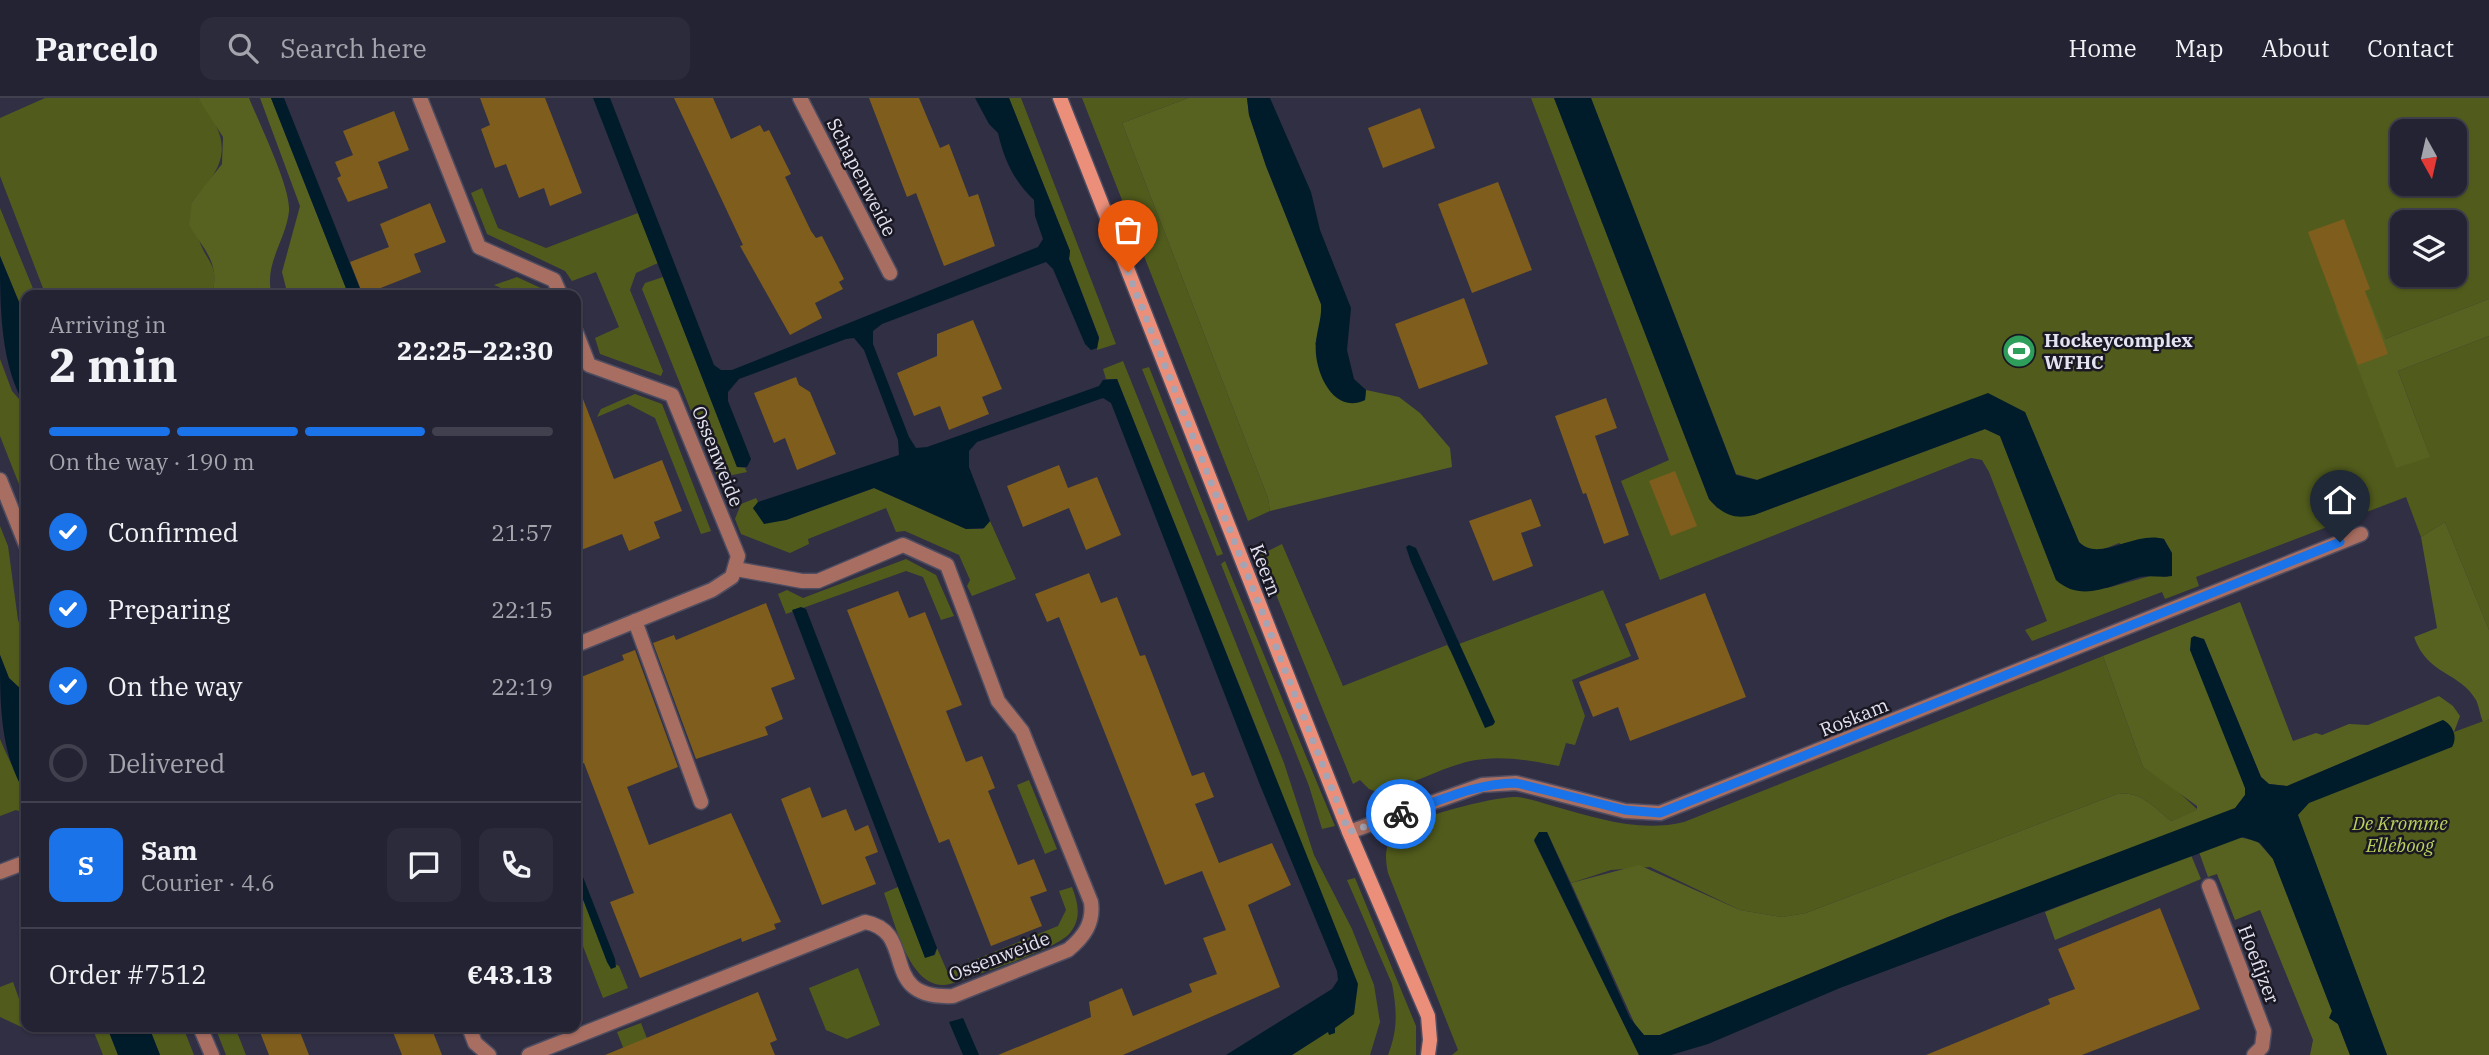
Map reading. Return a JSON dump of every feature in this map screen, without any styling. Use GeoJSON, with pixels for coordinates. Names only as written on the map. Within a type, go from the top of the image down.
{"type":"FeatureCollection","features":[{"type":"Feature","properties":{"kind":"street"},"geometry":{"type":"LineString","coordinates":[[420,98],[479,247],[554,280],[558,290]]}},
{"type":"Feature","properties":{"kind":"street","name":"Schapenweide"},"geometry":{"type":"LineString","coordinates":[[800,98],[890,273]]}},
{"type":"Feature","properties":{"kind":"street","name":"Keern"},"geometry":{"type":"LineString","coordinates":[[1060,98],[1349,832],[1428,1016],[1428,1055]]}},
{"type":"Feature","properties":{"kind":"street","name":"Ossenweide"},"geometry":{"type":"LineString","coordinates":[[529,1055],[865,922],[879,924],[888,933],[908,982],[919,993],[934,997],[953,996],[1068,950],[1081,939],[1090,924],[1091,902],[1022,731],[998,701],[947,565],[903,545],[818,581],[802,581],[736,569],[738,556],[672,395],[589,365],[581,345]]}},
{"type":"Feature","properties":{"kind":"street"},"geometry":{"type":"LineString","coordinates":[[0,480],[21,532]]}},
{"type":"Feature","properties":{"kind":"street","name":"Roskam"},"geometry":{"type":"LineString","coordinates":[[1349,832],[1482,786],[1498,783],[1516,783],[1625,810],[1660,813],[2361,534]]}},
{"type":"Feature","properties":{"kind":"street"},"geometry":{"type":"LineString","coordinates":[[581,643],[712,590],[732,577],[736,569]]}},
{"type":"Feature","properties":{"kind":"street"},"geometry":{"type":"LineString","coordinates":[[635,621],[701,802]]}},
{"type":"Feature","properties":{"kind":"street"},"geometry":{"type":"LineString","coordinates":[[0,872],[21,864]]}},
{"type":"Feature","properties":{"kind":"street","name":"Hoefijzer"},"geometry":{"type":"LineString","coordinates":[[2209,886],[2264,1031],[2262,1047],[2254,1055]]}},
{"type":"Feature","properties":{"kind":"street"},"geometry":{"type":"LineString","coordinates":[[202,1032],[212,1055]]}},
{"type":"Feature","properties":{"kind":"street"},"geometry":{"type":"LineString","coordinates":[[471,1032],[475,1043],[489,1055]]}},
{"type":"Feature","properties":{"kind":"green space"},"geometry":{"type":"Polygon","coordinates":[[[45,98],[198,98],[217,127],[222,152],[213,175],[192,202],[199,240],[214,272],[213,290],[44,290],[0,176],[0,118],[45,98]]]}},
{"type":"Feature","properties":{"kind":"green space"},"geometry":{"type":"Polygon","coordinates":[[[198,98],[249,98],[280,172],[288,201],[287,222],[270,273],[271,290],[213,290],[214,275],[210,258],[189,225],[192,202],[222,164],[223,137],[198,98]]]}},
{"type":"Feature","properties":{"kind":"green space"},"geometry":{"type":"Polygon","coordinates":[[[260,98],[271,98],[347,290],[286,290],[282,272],[300,206],[260,98]]]}},
{"type":"Feature","properties":{"kind":"green space"},"geometry":{"type":"Polygon","coordinates":[[[1009,98],[1021,98],[1116,344],[1097,350],[1099,337],[1069,259],[1070,251],[1009,98]]]}},
{"type":"Feature","properties":{"kind":"green space"},"geometry":{"type":"Polygon","coordinates":[[[1082,98],[1188,98],[1122,123],[1268,498],[1270,511],[1248,521],[1082,98]]]}},
{"type":"Feature","properties":{"kind":"green space"},"geometry":{"type":"Polygon","coordinates":[[[1188,98],[1247,98],[1249,115],[1266,166],[1321,304],[1322,319],[1315,344],[1352,403],[1365,400],[1366,390],[1399,397],[1420,413],[1450,448],[1452,467],[1270,511],[1268,498],[1122,123],[1188,98]]]}},
{"type":"Feature","properties":{"kind":"green space","name":"Hockeycomplex WFHC"},"geometry":{"type":"Polygon","coordinates":[[[1531,98],[1554,98],[1709,499],[1717,508],[1754,515],[1985,429],[2000,436],[2056,580],[2107,588],[2154,575],[2168,577],[2119,543],[2093,550],[2079,542],[2025,412],[1757,480],[1736,474],[1591,98],[2489,98],[2489,299],[2385,339],[2430,456],[2398,371],[2489,336],[2489,630],[2445,522],[2421,537],[2406,497],[2196,577],[2199,586],[2165,599],[2162,592],[2032,641],[2025,630],[2047,621],[1982,460],[1971,458],[1660,580],[1621,481],[1669,460],[1531,98]]]}},
{"type":"Feature","properties":{"kind":"green space"},"geometry":{"type":"Polygon","coordinates":[[[482,188],[498,228],[546,248],[638,213],[658,263],[636,273],[630,290],[663,371],[661,376],[600,354],[595,338],[619,327],[596,272],[572,281],[565,271],[487,234],[471,193],[482,188]]]}},
{"type":"Feature","properties":{"kind":"green space"},"geometry":{"type":"Polygon","coordinates":[[[0,208],[34,290],[21,290],[21,307],[0,256],[0,208]]]}},
{"type":"Feature","properties":{"kind":"green space"},"geometry":{"type":"Polygon","coordinates":[[[517,277],[545,290],[505,290],[494,285],[517,277]]]}},
{"type":"Feature","properties":{"kind":"green space"},"geometry":{"type":"Polygon","coordinates":[[[663,277],[737,467],[745,468],[747,472],[718,478],[642,289],[645,283],[663,277]]]}},
{"type":"Feature","properties":{"kind":"green space"},"geometry":{"type":"Polygon","coordinates":[[[2368,297],[2385,339],[2489,299],[2489,336],[2398,371],[2430,457],[2396,468],[2335,308],[2368,297]]]}},
{"type":"Feature","properties":{"kind":"green space"},"geometry":{"type":"Polygon","coordinates":[[[0,359],[12,391],[21,401],[21,489],[0,436],[0,359]]]}},
{"type":"Feature","properties":{"kind":"green space"},"geometry":{"type":"Polygon","coordinates":[[[1123,361],[1284,763],[1314,855],[1352,929],[1374,985],[1380,1022],[1370,1055],[1292,1055],[1354,1014],[1268,757],[1117,379],[1106,379],[1103,369],[1123,361]]]}},
{"type":"Feature","properties":{"kind":"green space"},"geometry":{"type":"Polygon","coordinates":[[[1149,367],[1223,554],[1217,556],[1142,369],[1149,367]]]}},
{"type":"Feature","properties":{"kind":"green space"},"geometry":{"type":"Polygon","coordinates":[[[635,394],[662,404],[711,531],[701,534],[655,418],[628,404],[597,417],[601,409],[635,394]]]}},
{"type":"Feature","properties":{"kind":"green space"},"geometry":{"type":"Polygon","coordinates":[[[874,488],[966,529],[983,529],[990,521],[1016,579],[972,596],[967,586],[970,580],[959,555],[905,531],[896,532],[886,508],[808,539],[809,544],[790,553],[741,534],[735,519],[741,504],[756,498],[758,502],[753,509],[768,521],[786,520],[874,488]]]}},
{"type":"Feature","properties":{"kind":"green space"},"geometry":{"type":"Polygon","coordinates":[[[2445,522],[2489,630],[2489,719],[2483,722],[2476,700],[2469,691],[2427,659],[2414,637],[2437,628],[2421,537],[2445,522]]]}},
{"type":"Feature","properties":{"kind":"green space"},"geometry":{"type":"Polygon","coordinates":[[[0,526],[8,546],[21,628],[21,689],[9,678],[0,655],[0,526]]]}},
{"type":"Feature","properties":{"kind":"green space"},"geometry":{"type":"Polygon","coordinates":[[[1282,544],[1343,686],[1447,645],[1495,722],[1459,644],[1603,590],[1631,656],[1572,680],[1585,716],[1575,745],[1566,743],[1559,766],[1490,758],[1455,765],[1377,792],[1369,789],[1360,780],[1353,784],[1260,555],[1282,544]]]}},
{"type":"Feature","properties":{"kind":"green space"},"geometry":{"type":"Polygon","coordinates":[[[906,559],[936,575],[954,616],[941,620],[923,577],[906,571],[786,614],[778,594],[787,590],[803,598],[906,559]]]}},
{"type":"Feature","properties":{"kind":"green space"},"geometry":{"type":"Polygon","coordinates":[[[1225,561],[1335,826],[1322,829],[1309,786],[1221,564],[1225,561]]]}},
{"type":"Feature","properties":{"kind":"green space"},"geometry":{"type":"Polygon","coordinates":[[[2240,602],[2293,741],[2316,733],[2322,735],[2349,724],[2368,725],[2439,696],[2453,706],[2460,716],[2454,732],[2443,720],[2287,786],[2269,784],[2261,777],[2204,639],[2245,788],[2245,795],[2235,809],[1948,917],[1660,1035],[1644,1035],[1637,1029],[1571,883],[1639,865],[1740,910],[1782,917],[1806,913],[2117,794],[2133,794],[2139,797],[2171,821],[2197,810],[2197,806],[2143,767],[2103,656],[2240,602]]]}},
{"type":"Feature","properties":{"kind":"green space"},"geometry":{"type":"Polygon","coordinates":[[[2103,656],[2143,767],[2173,787],[2198,810],[2171,821],[2133,794],[2117,794],[1806,913],[1782,917],[1740,910],[1650,867],[1611,870],[1571,883],[1547,832],[1534,841],[1639,1055],[1452,1055],[1458,1050],[1388,873],[1387,847],[1395,833],[1403,827],[1453,809],[1517,797],[1618,823],[1651,826],[1684,822],[2103,656]]]}},
{"type":"Feature","properties":{"kind":"green space","name":"De Kromme Elleboog"},"geometry":{"type":"Polygon","coordinates":[[[2489,719],[2489,1055],[2387,1055],[2287,786],[2447,722],[2454,732],[2489,719]]]}},
{"type":"Feature","properties":{"kind":"green space"},"geometry":{"type":"Polygon","coordinates":[[[0,739],[20,785],[21,812],[16,810],[0,816],[0,739]]]}},
{"type":"Feature","properties":{"kind":"green space"},"geometry":{"type":"Polygon","coordinates":[[[1029,780],[1057,849],[1045,854],[1017,785],[1029,780]]]}},
{"type":"Feature","properties":{"kind":"green space"},"geometry":{"type":"Polygon","coordinates":[[[2238,837],[2257,841],[2273,859],[2332,1011],[2330,1018],[2338,1024],[2350,1055],[2310,1055],[2313,1040],[2260,910],[2235,920],[2217,874],[2208,877],[2199,852],[2238,837]]]}},
{"type":"Feature","properties":{"kind":"green space"},"geometry":{"type":"Polygon","coordinates":[[[2191,855],[2201,879],[2055,940],[2045,912],[2191,855]]]}},
{"type":"Feature","properties":{"kind":"green space"},"geometry":{"type":"Polygon","coordinates":[[[1355,878],[1416,1026],[1416,1055],[1388,1055],[1396,1020],[1392,984],[1347,880],[1355,878]]]}},
{"type":"Feature","properties":{"kind":"green space"},"geometry":{"type":"Polygon","coordinates":[[[898,887],[925,957],[935,955],[937,948],[947,971],[1058,926],[1066,910],[1059,891],[1072,887],[1077,905],[1076,922],[1070,933],[1049,947],[950,984],[936,984],[924,978],[914,967],[899,937],[884,893],[898,887]]]}},
{"type":"Feature","properties":{"kind":"green space"},"geometry":{"type":"Polygon","coordinates":[[[581,894],[607,961],[619,966],[628,988],[603,998],[581,941],[581,894]]]}},
{"type":"Feature","properties":{"kind":"green space"},"geometry":{"type":"Polygon","coordinates":[[[858,968],[880,1025],[847,1039],[826,1030],[809,988],[858,968]]]}},
{"type":"Feature","properties":{"kind":"green space"},"geometry":{"type":"Polygon","coordinates":[[[13,982],[21,1004],[21,1027],[0,1017],[0,987],[13,982]]]}},
{"type":"Feature","properties":{"kind":"green space"},"geometry":{"type":"Polygon","coordinates":[[[641,1023],[648,1041],[626,1055],[617,1032],[641,1023]]]}},
{"type":"Feature","properties":{"kind":"green space"},"geometry":{"type":"Polygon","coordinates":[[[94,1032],[109,1032],[118,1055],[103,1055],[94,1032]]]}},
{"type":"Feature","properties":{"kind":"green space"},"geometry":{"type":"Polygon","coordinates":[[[151,1032],[185,1032],[194,1055],[160,1055],[151,1032]]]}},
{"type":"Feature","properties":{"kind":"green space"},"geometry":{"type":"Polygon","coordinates":[[[217,1032],[237,1032],[246,1055],[226,1055],[217,1032]]]}},
{"type":"Feature","properties":{"kind":"water"},"geometry":{"type":"Polygon","coordinates":[[[271,98],[284,98],[361,290],[347,290],[271,98]]]}},
{"type":"Feature","properties":{"kind":"water"},"geometry":{"type":"Polygon","coordinates":[[[593,98],[610,98],[714,365],[721,370],[732,370],[1038,247],[1043,239],[1035,216],[1034,200],[1015,177],[1006,160],[998,133],[989,124],[975,98],[1009,98],[1070,251],[1069,259],[1099,338],[1097,348],[1091,350],[1085,344],[1053,269],[1046,262],[882,324],[873,331],[873,344],[909,437],[916,448],[927,447],[1099,386],[1103,380],[1117,379],[1358,984],[1354,1014],[1335,1028],[1335,1033],[1329,1035],[1328,1032],[1292,1055],[1226,1055],[1332,989],[1338,980],[1337,971],[1260,785],[1111,403],[1103,398],[977,442],[969,451],[969,467],[990,521],[984,528],[966,529],[874,488],[786,520],[764,524],[753,508],[758,502],[899,455],[898,440],[864,350],[854,338],[846,339],[739,379],[728,392],[728,401],[751,459],[747,467],[737,467],[593,98]]]}},
{"type":"Feature","properties":{"kind":"water"},"geometry":{"type":"Polygon","coordinates":[[[1247,98],[1270,98],[1311,192],[1320,230],[1351,308],[1347,350],[1354,379],[1366,390],[1365,400],[1353,403],[1343,401],[1334,396],[1321,376],[1316,343],[1321,304],[1266,166],[1249,115],[1247,98]]]}},
{"type":"Feature","properties":{"kind":"water"},"geometry":{"type":"Polygon","coordinates":[[[1554,98],[1591,98],[1736,475],[1757,480],[1988,393],[2025,412],[2079,542],[2087,548],[2097,549],[2153,537],[2164,539],[2172,553],[2172,576],[2140,577],[2087,591],[2076,591],[2056,580],[2000,436],[1985,429],[1754,515],[1734,516],[1719,509],[1709,499],[1554,98]]]}},
{"type":"Feature","properties":{"kind":"water"},"geometry":{"type":"Polygon","coordinates":[[[0,256],[21,307],[21,398],[6,355],[1,315],[0,256]]]}},
{"type":"Feature","properties":{"kind":"water"},"geometry":{"type":"Polygon","coordinates":[[[1409,545],[1416,548],[1495,722],[1493,725],[1485,728],[1411,562],[1406,547],[1409,545]]]}},
{"type":"Feature","properties":{"kind":"water"},"geometry":{"type":"Polygon","coordinates":[[[801,607],[806,609],[937,948],[934,955],[925,958],[792,610],[801,607]]]}},
{"type":"Feature","properties":{"kind":"water"},"geometry":{"type":"Polygon","coordinates":[[[2194,636],[2204,639],[2261,777],[2269,784],[2287,786],[2443,720],[2454,732],[2452,747],[2309,803],[2298,815],[2387,1055],[2350,1055],[2338,1024],[2329,1018],[2332,1011],[2273,859],[2260,843],[2243,837],[1840,988],[1708,1044],[1671,1055],[1639,1055],[1534,840],[1539,832],[1547,832],[1630,1018],[1644,1035],[1660,1035],[1948,917],[2235,808],[2245,795],[2245,788],[2190,650],[2191,638],[2194,636]]]}},
{"type":"Feature","properties":{"kind":"water"},"geometry":{"type":"Polygon","coordinates":[[[0,655],[9,678],[21,689],[21,786],[6,745],[1,710],[0,655]]]}},
{"type":"Feature","properties":{"kind":"water"},"geometry":{"type":"Polygon","coordinates":[[[581,872],[616,967],[611,969],[581,894],[581,872]]]}},
{"type":"Feature","properties":{"kind":"water"},"geometry":{"type":"Polygon","coordinates":[[[963,1018],[979,1055],[963,1055],[949,1022],[963,1018]]]}},
{"type":"Feature","properties":{"kind":"water"},"geometry":{"type":"Polygon","coordinates":[[[109,1032],[151,1032],[160,1055],[118,1055],[109,1032]]]}},
{"type":"Feature","properties":{"kind":"building"},"geometry":{"type":"Polygon","coordinates":[[[480,98],[545,98],[582,193],[550,206],[544,188],[519,198],[506,164],[495,168],[481,129],[490,125],[480,98]]]}},
{"type":"Feature","properties":{"kind":"building"},"geometry":{"type":"Polygon","coordinates":[[[674,98],[713,98],[731,139],[760,125],[764,132],[769,130],[791,174],[785,177],[811,231],[816,238],[822,236],[844,279],[839,282],[843,289],[815,303],[822,318],[790,335],[740,246],[743,245],[674,98]]]}},
{"type":"Feature","properties":{"kind":"building"},"geometry":{"type":"Polygon","coordinates":[[[869,98],[919,98],[940,148],[949,144],[969,197],[978,194],[995,246],[944,266],[916,193],[907,197],[869,98]]]}},
{"type":"Feature","properties":{"kind":"building"},"geometry":{"type":"Polygon","coordinates":[[[1420,108],[1435,148],[1383,168],[1368,128],[1420,108]]]}},
{"type":"Feature","properties":{"kind":"building"},"geometry":{"type":"Polygon","coordinates":[[[394,111],[409,150],[378,162],[388,188],[348,202],[337,178],[341,176],[335,162],[353,155],[343,131],[394,111]]]}},
{"type":"Feature","properties":{"kind":"building"},"geometry":{"type":"Polygon","coordinates":[[[1498,182],[1532,270],[1472,293],[1438,204],[1498,182]]]}},
{"type":"Feature","properties":{"kind":"building"},"geometry":{"type":"Polygon","coordinates":[[[430,203],[446,242],[414,254],[421,272],[376,290],[361,290],[350,262],[389,247],[380,224],[430,203]]]}},
{"type":"Feature","properties":{"kind":"building"},"geometry":{"type":"Polygon","coordinates":[[[2344,219],[2370,289],[2365,291],[2388,354],[2358,365],[2308,232],[2344,219]]]}},
{"type":"Feature","properties":{"kind":"building"},"geometry":{"type":"Polygon","coordinates":[[[1464,298],[1488,364],[1419,389],[1395,324],[1464,298]]]}},
{"type":"Feature","properties":{"kind":"building"},"geometry":{"type":"Polygon","coordinates":[[[973,320],[1002,389],[982,397],[989,414],[949,430],[940,406],[914,416],[897,373],[937,356],[937,334],[973,320]]]}},
{"type":"Feature","properties":{"kind":"building"},"geometry":{"type":"Polygon","coordinates":[[[796,377],[799,385],[810,392],[836,454],[797,470],[785,438],[774,443],[754,393],[796,377]]]}},
{"type":"Feature","properties":{"kind":"building"},"geometry":{"type":"Polygon","coordinates":[[[581,394],[614,479],[662,460],[682,511],[654,522],[660,538],[629,551],[622,534],[581,550],[581,394]]]}},
{"type":"Feature","properties":{"kind":"building"},"geometry":{"type":"Polygon","coordinates":[[[1606,398],[1617,428],[1595,436],[1629,535],[1604,544],[1555,416],[1606,398]]]}},
{"type":"Feature","properties":{"kind":"building"},"geometry":{"type":"Polygon","coordinates":[[[1059,465],[1068,488],[1097,477],[1121,535],[1086,550],[1069,508],[1023,527],[1007,486],[1059,465]]]}},
{"type":"Feature","properties":{"kind":"building"},"geometry":{"type":"Polygon","coordinates":[[[1675,471],[1697,526],[1671,536],[1649,481],[1675,471]]]}},
{"type":"Feature","properties":{"kind":"building"},"geometry":{"type":"Polygon","coordinates":[[[1531,499],[1541,526],[1521,533],[1533,566],[1493,581],[1469,521],[1531,499]]]}},
{"type":"Feature","properties":{"kind":"building"},"geometry":{"type":"Polygon","coordinates":[[[1089,573],[1101,603],[1117,597],[1140,656],[1145,655],[1192,776],[1204,772],[1214,797],[1195,804],[1219,863],[1272,843],[1291,885],[1248,905],[1280,987],[1123,1055],[998,1055],[1091,1017],[1089,1002],[1122,988],[1133,1016],[1192,992],[1189,984],[1217,974],[1203,938],[1226,930],[1202,871],[1165,885],[1059,617],[1047,622],[1035,594],[1089,573]]]}},
{"type":"Feature","properties":{"kind":"building"},"geometry":{"type":"Polygon","coordinates":[[[898,591],[909,618],[925,612],[962,705],[946,711],[966,762],[982,756],[995,788],[988,791],[1018,865],[1034,859],[1047,891],[1030,897],[1042,926],[991,946],[949,839],[939,843],[847,610],[898,591]]]}},
{"type":"Feature","properties":{"kind":"building"},"geometry":{"type":"Polygon","coordinates":[[[1705,593],[1746,697],[1630,741],[1618,707],[1593,717],[1579,682],[1639,659],[1625,624],[1705,593]]]}},
{"type":"Feature","properties":{"kind":"building"},"geometry":{"type":"Polygon","coordinates":[[[766,603],[795,679],[771,688],[783,719],[765,727],[768,735],[696,759],[653,643],[674,635],[676,640],[766,603]]]}},
{"type":"Feature","properties":{"kind":"building"},"geometry":{"type":"Polygon","coordinates":[[[635,650],[678,767],[627,787],[649,845],[731,813],[781,922],[774,924],[776,929],[742,942],[741,938],[640,978],[610,902],[634,893],[584,763],[581,764],[581,677],[624,660],[622,655],[635,650]]]}},
{"type":"Feature","properties":{"kind":"building"},"geometry":{"type":"Polygon","coordinates":[[[810,787],[822,818],[846,809],[855,831],[868,825],[878,852],[865,857],[876,884],[822,905],[781,799],[810,787]]]}},
{"type":"Feature","properties":{"kind":"building"},"geometry":{"type":"Polygon","coordinates":[[[2160,908],[2200,1009],[2082,1055],[1926,1055],[2050,1004],[2048,999],[2075,989],[2058,949],[2160,908]]]}},
{"type":"Feature","properties":{"kind":"building"},"geometry":{"type":"Polygon","coordinates":[[[758,992],[777,1040],[770,1043],[775,1055],[605,1055],[758,992]]]}},
{"type":"Feature","properties":{"kind":"building"},"geometry":{"type":"Polygon","coordinates":[[[260,1032],[300,1032],[309,1055],[269,1055],[260,1032]]]}},
{"type":"Feature","properties":{"kind":"building"},"geometry":{"type":"Polygon","coordinates":[[[393,1032],[433,1032],[442,1055],[402,1055],[393,1032]]]}},
{"type":"Feature","properties":{"kind":"way so far"},"geometry":{"type":"LineString","coordinates":[[1128,272],[1349,832],[1401,814]]}},
{"type":"Feature","properties":{"kind":"place","name":"Hockeycomplex WFHC"},"geometry":{"type":"Point","coordinates":[2019,351]}},
{"type":"Feature","properties":{"kind":"route"},"geometry":{"type":"LineString","coordinates":[[1401,814],[1498,783],[1516,783],[1625,810],[1660,813],[1784,766],[2340,542]]}}]}
